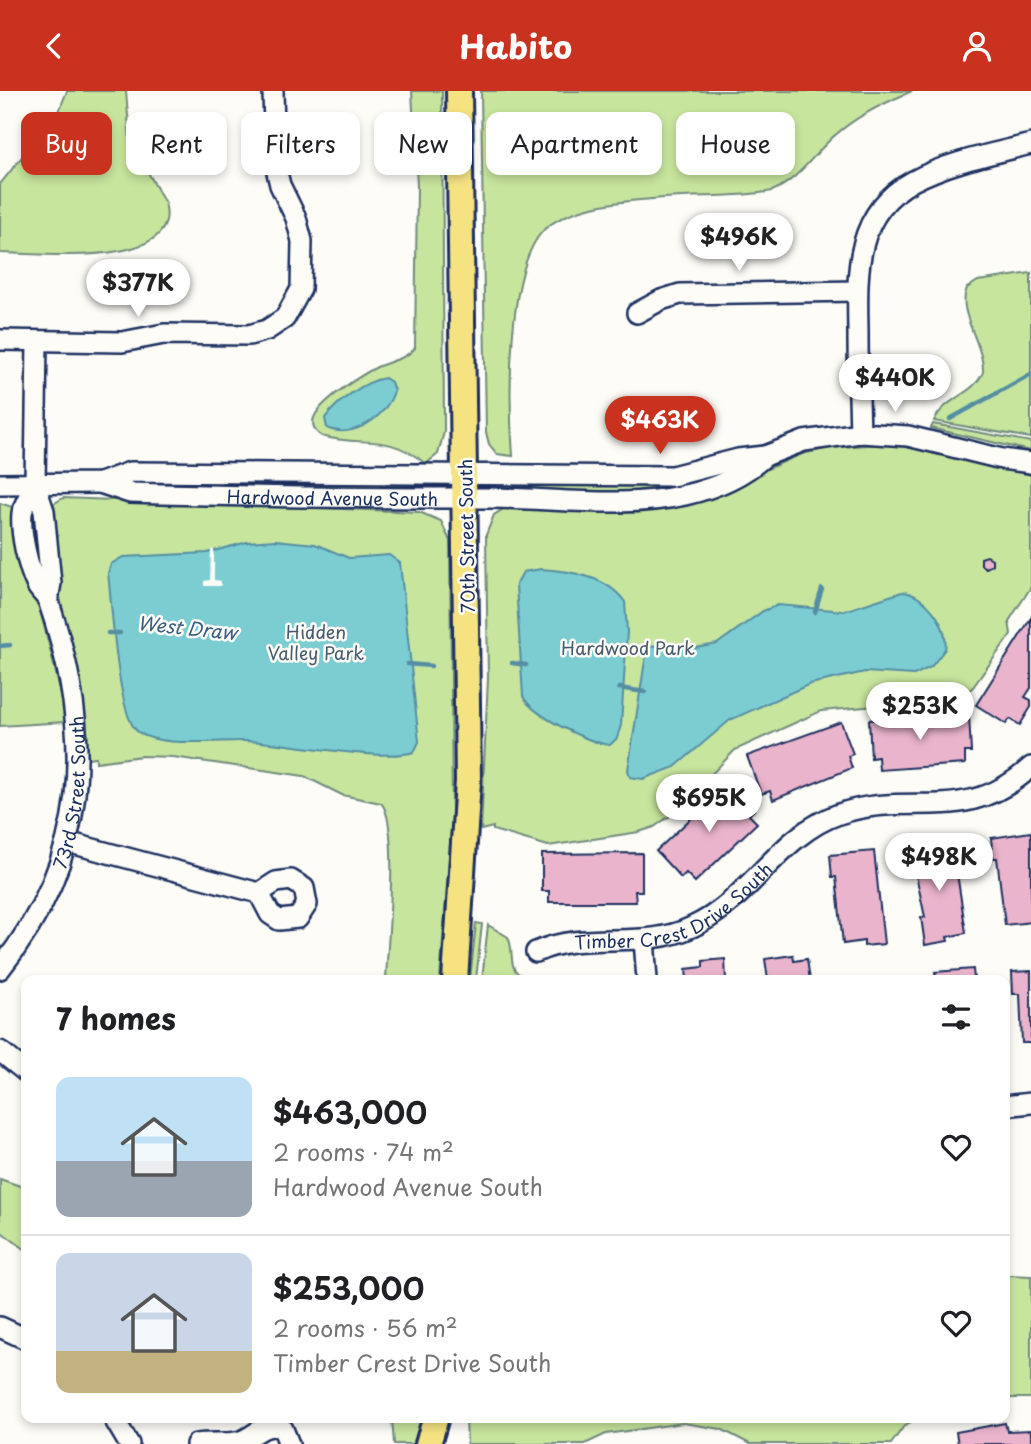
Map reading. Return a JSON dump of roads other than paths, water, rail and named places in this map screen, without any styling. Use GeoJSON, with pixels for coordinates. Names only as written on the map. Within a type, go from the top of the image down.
{"type":"FeatureCollection","features":[{"type":"Feature","properties":{"kind":"main road","name":"70th Street South"},"geometry":{"type":"LineString","coordinates":[[456,975],[467,817],[459,91]]}},
{"type":"Feature","properties":{"kind":"main road"},"geometry":{"type":"LineString","coordinates":[[428,1444],[435,1423]]}},
{"type":"Feature","properties":{"kind":"main road"},"geometry":{"type":"LineString","coordinates":[[438,1423],[447,1444]]}},
{"type":"Feature","properties":{"kind":"street"},"geometry":{"type":"LineString","coordinates":[[0,340],[122,342],[164,334],[249,335],[267,330],[285,318],[301,289],[302,241],[296,218],[276,170],[273,91]]}},
{"type":"Feature","properties":{"kind":"street"},"geometry":{"type":"LineString","coordinates":[[860,433],[857,291],[859,255],[865,231],[894,193],[938,170],[1031,144]]}},
{"type":"Feature","properties":{"kind":"street"},"geometry":{"type":"LineString","coordinates":[[637,313],[661,300],[680,295],[857,291]]}},
{"type":"Feature","properties":{"kind":"street","name":"73rd Street South"},"geometry":{"type":"LineString","coordinates":[[0,969],[42,908],[67,842],[77,788],[78,737],[71,689],[48,600],[51,583],[44,511],[35,484],[37,341]]}},
{"type":"Feature","properties":{"kind":"street","name":"Hardwood Avenue South"},"geometry":{"type":"LineString","coordinates":[[0,484],[100,483],[130,472],[465,486],[672,476],[738,459],[765,456],[804,442],[860,433],[908,436],[1002,459],[1031,463]]}},
{"type":"Feature","properties":{"kind":"street","name":"Timber Crest Drive South"},"geometry":{"type":"LineString","coordinates":[[536,952],[572,940],[644,939],[673,935],[710,917],[747,887],[794,839],[824,820],[859,809],[952,805],[976,800],[1001,789],[1031,767]]}},
{"type":"Feature","properties":{"kind":"street"},"geometry":{"type":"LineString","coordinates":[[67,842],[259,893]]}},
{"type":"Feature","properties":{"kind":"street"},"geometry":{"type":"LineString","coordinates":[[644,939],[647,975]]}},
{"type":"Feature","properties":{"kind":"street"},"geometry":{"type":"LineString","coordinates":[[0,1051],[21,1068]]}},
{"type":"Feature","properties":{"kind":"street"},"geometry":{"type":"LineString","coordinates":[[1010,1105],[1031,1103]]}},
{"type":"Feature","properties":{"kind":"street"},"geometry":{"type":"LineString","coordinates":[[0,1327],[21,1337]]}},
{"type":"Feature","properties":{"kind":"street"},"geometry":{"type":"LineString","coordinates":[[117,1423],[129,1444]]}},
{"type":"Feature","properties":{"kind":"street"},"geometry":{"type":"LineString","coordinates":[[196,1444],[240,1443],[257,1430],[275,1426],[286,1431],[289,1444]]}},
{"type":"Feature","properties":{"kind":"water"},"geometry":{"type":"Polygon","coordinates":[[[385,378],[391,382],[394,391],[377,417],[347,431],[327,428],[325,418],[336,405],[368,383],[385,378]]]}},
{"type":"Feature","properties":{"kind":"water"},"geometry":{"type":"Polygon","coordinates":[[[275,540],[315,544],[349,558],[389,555],[400,563],[419,742],[414,752],[380,755],[262,742],[171,741],[144,735],[135,729],[124,700],[120,678],[108,573],[111,564],[123,557],[207,553],[247,542],[275,540]]]}},
{"type":"Feature","properties":{"kind":"water"},"geometry":{"type":"Polygon","coordinates":[[[541,569],[576,573],[598,581],[617,593],[625,602],[627,632],[621,725],[617,738],[610,745],[562,727],[537,711],[523,696],[516,585],[523,572],[541,569]]]}},
{"type":"Feature","properties":{"kind":"water"},"geometry":{"type":"Polygon","coordinates":[[[902,592],[919,598],[927,605],[944,631],[945,649],[931,667],[914,675],[865,672],[810,684],[730,720],[675,767],[643,779],[630,777],[628,770],[647,648],[660,644],[696,648],[717,644],[763,611],[778,605],[844,611],[902,592]]]}},
{"type":"Feature","properties":{"kind":"waterway","name":"West Draw"},"geometry":{"type":"LineString","coordinates":[[950,419],[1031,374]]}},
{"type":"Feature","properties":{"kind":"waterway","name":"West Draw"},"geometry":{"type":"LineString","coordinates":[[815,612],[822,589]]}},
{"type":"Feature","properties":{"kind":"waterway","name":"West Draw"},"geometry":{"type":"LineString","coordinates":[[108,633],[120,633]]}},
{"type":"Feature","properties":{"kind":"waterway"},"geometry":{"type":"LineString","coordinates":[[0,646],[10,645]]}},
{"type":"Feature","properties":{"kind":"waterway","name":"West Draw"},"geometry":{"type":"LineString","coordinates":[[512,663],[526,665]]}},
{"type":"Feature","properties":{"kind":"waterway","name":"West Draw"},"geometry":{"type":"LineString","coordinates":[[407,664],[431,666]]}},
{"type":"Feature","properties":{"kind":"waterway","name":"West Draw"},"geometry":{"type":"LineString","coordinates":[[619,688],[645,692]]}},
{"type":"Feature","properties":{"kind":"park label","name":"Hidden Valley Park"},"geometry":{"type":"Point","coordinates":[316,642]}},
{"type":"Feature","properties":{"kind":"park label","name":"Hardwood Park"},"geometry":{"type":"Point","coordinates":[628,647]}}]}
